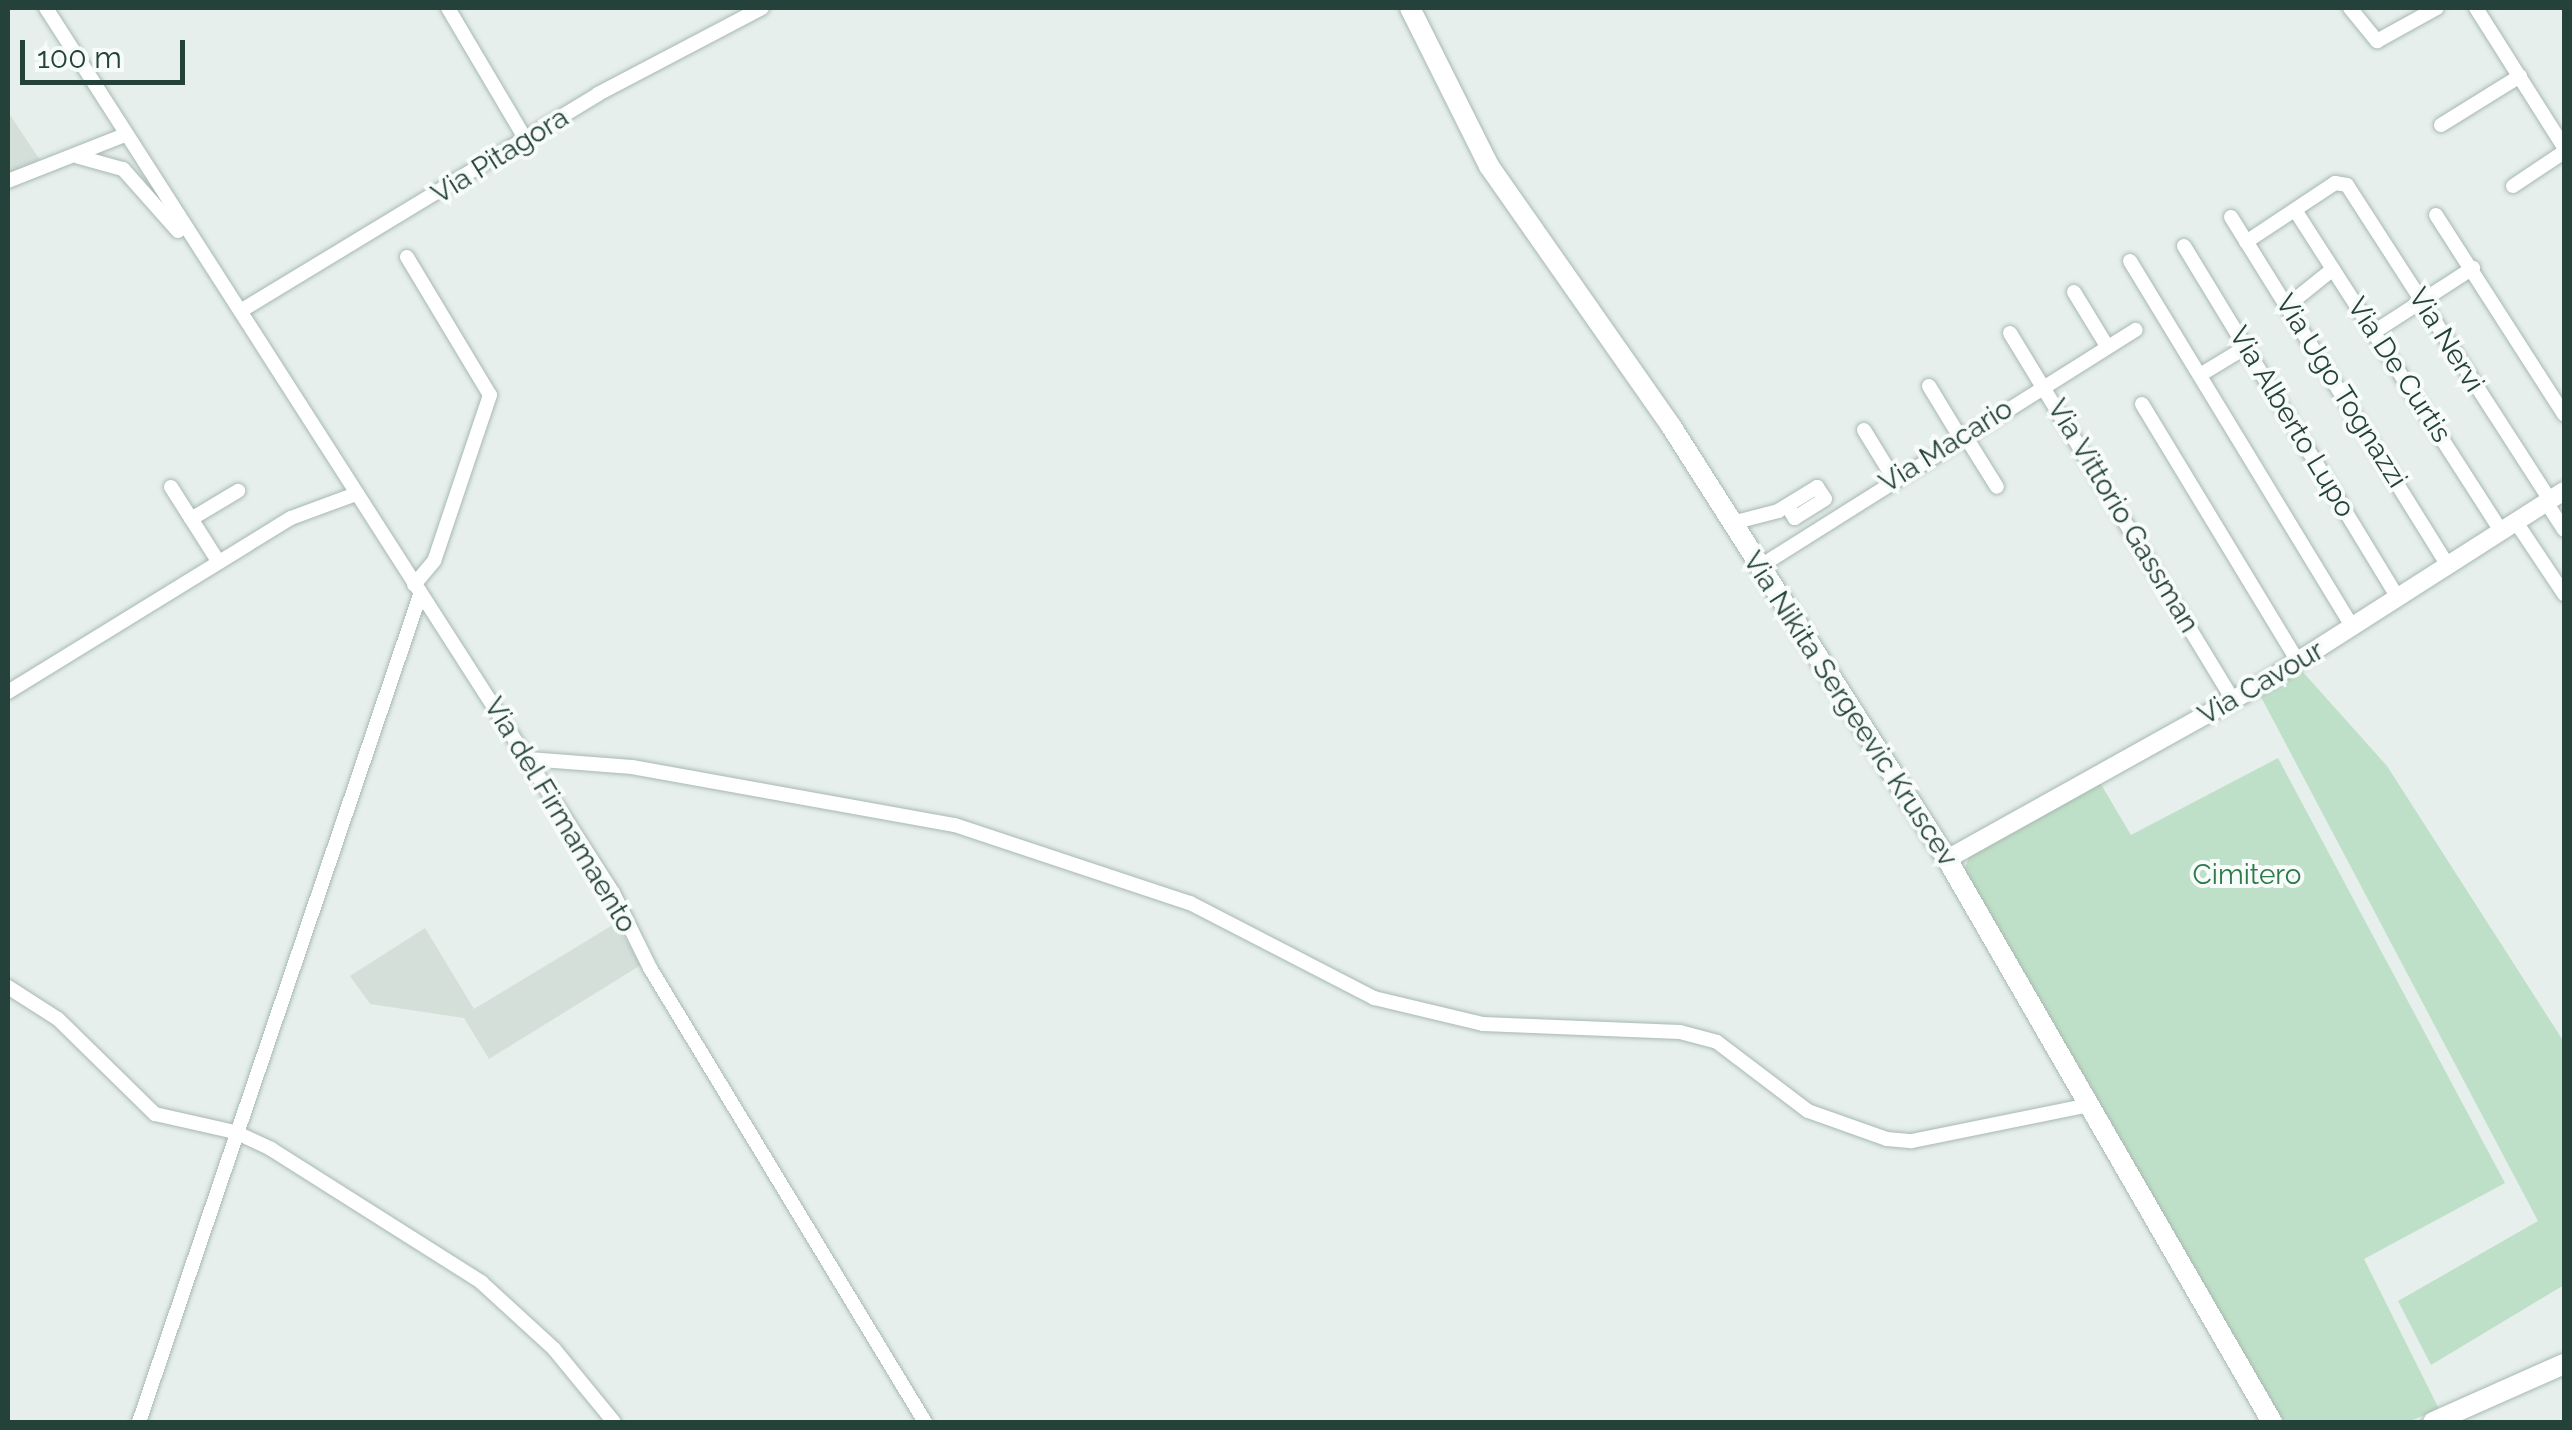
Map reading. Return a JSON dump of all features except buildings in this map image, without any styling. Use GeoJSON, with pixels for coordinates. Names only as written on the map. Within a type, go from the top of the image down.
{"type":"FeatureCollection","features":[{"type":"Feature","properties":{"kind":"main road","name":"Via Nikita Sergeevic Kruscev"},"geometry":{"type":"LineString","coordinates":[[1410,8],[1490,166],[1732,523],[1947,859],[2084,1106],[2272,1422]]}},
{"type":"Feature","properties":{"kind":"main road"},"geometry":{"type":"LineString","coordinates":[[2433,1422],[2564,1364]]}},
{"type":"Feature","properties":{"kind":"street","name":"Via del Firmamaento"},"geometry":{"type":"LineString","coordinates":[[46,8],[529,759],[925,1422]]}},
{"type":"Feature","properties":{"kind":"street"},"geometry":{"type":"LineString","coordinates":[[448,8],[526,140]]}},
{"type":"Feature","properties":{"kind":"street"},"geometry":{"type":"LineString","coordinates":[[2350,8],[2377,41],[2437,8]]}},
{"type":"Feature","properties":{"kind":"street"},"geometry":{"type":"LineString","coordinates":[[2476,8],[2564,149],[2513,186]]}},
{"type":"Feature","properties":{"kind":"street","name":"Via Pitagora"},"geometry":{"type":"LineString","coordinates":[[242,310],[754,9]]}},
{"type":"Feature","properties":{"kind":"street"},"geometry":{"type":"LineString","coordinates":[[2442,124],[2520,76]]}},
{"type":"Feature","properties":{"kind":"street"},"geometry":{"type":"LineString","coordinates":[[8,181],[79,157],[125,135]]}},
{"type":"Feature","properties":{"kind":"street","name":"Via del Firmamaento"},"geometry":{"type":"LineString","coordinates":[[79,157],[123,169],[211,267]]}},
{"type":"Feature","properties":{"kind":"street","name":"Via Nervi"},"geometry":{"type":"LineString","coordinates":[[2294,210],[2342,182],[2554,497],[2564,530]]}},
{"type":"Feature","properties":{"kind":"street"},"geometry":{"type":"LineString","coordinates":[[2246,242],[2294,210]]}},
{"type":"Feature","properties":{"kind":"street","name":"Via De Curtis"},"geometry":{"type":"LineString","coordinates":[[2294,210],[2508,526],[2564,594]]}},
{"type":"Feature","properties":{"kind":"street"},"geometry":{"type":"LineString","coordinates":[[2436,215],[2564,414]]}},
{"type":"Feature","properties":{"kind":"street","name":"Via Ugo Tognazzi"},"geometry":{"type":"LineString","coordinates":[[2232,217],[2448,566]]}},
{"type":"Feature","properties":{"kind":"street","name":"Via Alberto Lupo"},"geometry":{"type":"LineString","coordinates":[[2184,246],[2399,599]]}},
{"type":"Feature","properties":{"kind":"street"},"geometry":{"type":"LineString","coordinates":[[139,1422],[417,590],[434,562],[490,396],[407,257]]}},
{"type":"Feature","properties":{"kind":"street"},"geometry":{"type":"LineString","coordinates":[[2130,261],[2353,628]]}},
{"type":"Feature","properties":{"kind":"street"},"geometry":{"type":"LineString","coordinates":[[2374,332],[2473,268]]}},
{"type":"Feature","properties":{"kind":"street"},"geometry":{"type":"LineString","coordinates":[[2286,306],[2333,269]]}},
{"type":"Feature","properties":{"kind":"street"},"geometry":{"type":"LineString","coordinates":[[2074,292],[2108,346]]}},
{"type":"Feature","properties":{"kind":"street","name":"Via Macario"},"geometry":{"type":"LineString","coordinates":[[1759,566],[1962,435],[2136,330]]}},
{"type":"Feature","properties":{"kind":"street","name":"Via Vittorio Gassman"},"geometry":{"type":"LineString","coordinates":[[2010,333],[2234,700]]}},
{"type":"Feature","properties":{"kind":"street"},"geometry":{"type":"LineString","coordinates":[[2200,375],[2246,347]]}},
{"type":"Feature","properties":{"kind":"street"},"geometry":{"type":"LineString","coordinates":[[1929,386],[1996,488]]}},
{"type":"Feature","properties":{"kind":"street"},"geometry":{"type":"LineString","coordinates":[[2142,404],[2298,662]]}},
{"type":"Feature","properties":{"kind":"street"},"geometry":{"type":"LineString","coordinates":[[1864,430],[1894,478]]}},
{"type":"Feature","properties":{"kind":"street"},"geometry":{"type":"LineString","coordinates":[[171,487],[218,561]]}},
{"type":"Feature","properties":{"kind":"street"},"geometry":{"type":"LineString","coordinates":[[191,519],[238,492]]}},
{"type":"Feature","properties":{"kind":"street"},"geometry":{"type":"LineString","coordinates":[[8,692],[218,561],[356,494]]}},
{"type":"Feature","properties":{"kind":"street","name":"Via Cavour"},"geometry":{"type":"LineString","coordinates":[[1947,859],[2298,662],[2554,497]]}},
{"type":"Feature","properties":{"kind":"street"},"geometry":{"type":"LineString","coordinates":[[1732,523],[1786,506],[1795,518],[1820,502],[1831,520]]}},
{"type":"Feature","properties":{"kind":"street"},"geometry":{"type":"LineString","coordinates":[[529,759],[632,767],[956,825],[1190,902],[1374,998],[1483,1024],[1680,1032],[1717,1042],[1808,1112],[1887,1138],[1912,1140],[2084,1106]]}},
{"type":"Feature","properties":{"kind":"street"},"geometry":{"type":"LineString","coordinates":[[8,987],[58,1019],[155,1114],[235,1132],[481,1282],[554,1349],[614,1422]]}},
{"type":"Feature","properties":{"kind":"shaded area"},"geometry":{"type":"Polygon","coordinates":[[[8,112],[40,160],[8,173],[8,112]]]}},
{"type":"Feature","properties":{"kind":"shaded area"},"geometry":{"type":"Polygon","coordinates":[[[616,923],[641,965],[489,1059],[464,1018],[370,1004],[350,976],[425,928],[474,1009],[616,923]]]}},
{"type":"Feature","properties":{"kind":"green space"},"geometry":{"type":"Polygon","coordinates":[[[2302,671],[2387,766],[2564,1042],[2564,1285],[2431,1365],[2398,1301],[2538,1221],[2261,697],[2302,671]]]}},
{"type":"Feature","properties":{"kind":"green space","name":"Cimitero"},"geometry":{"type":"Polygon","coordinates":[[[2278,758],[2505,1183],[2364,1259],[2439,1409],[2408,1422],[2278,1422],[1963,873],[1969,857],[2099,781],[2131,835],[2278,758]]]}}]}
